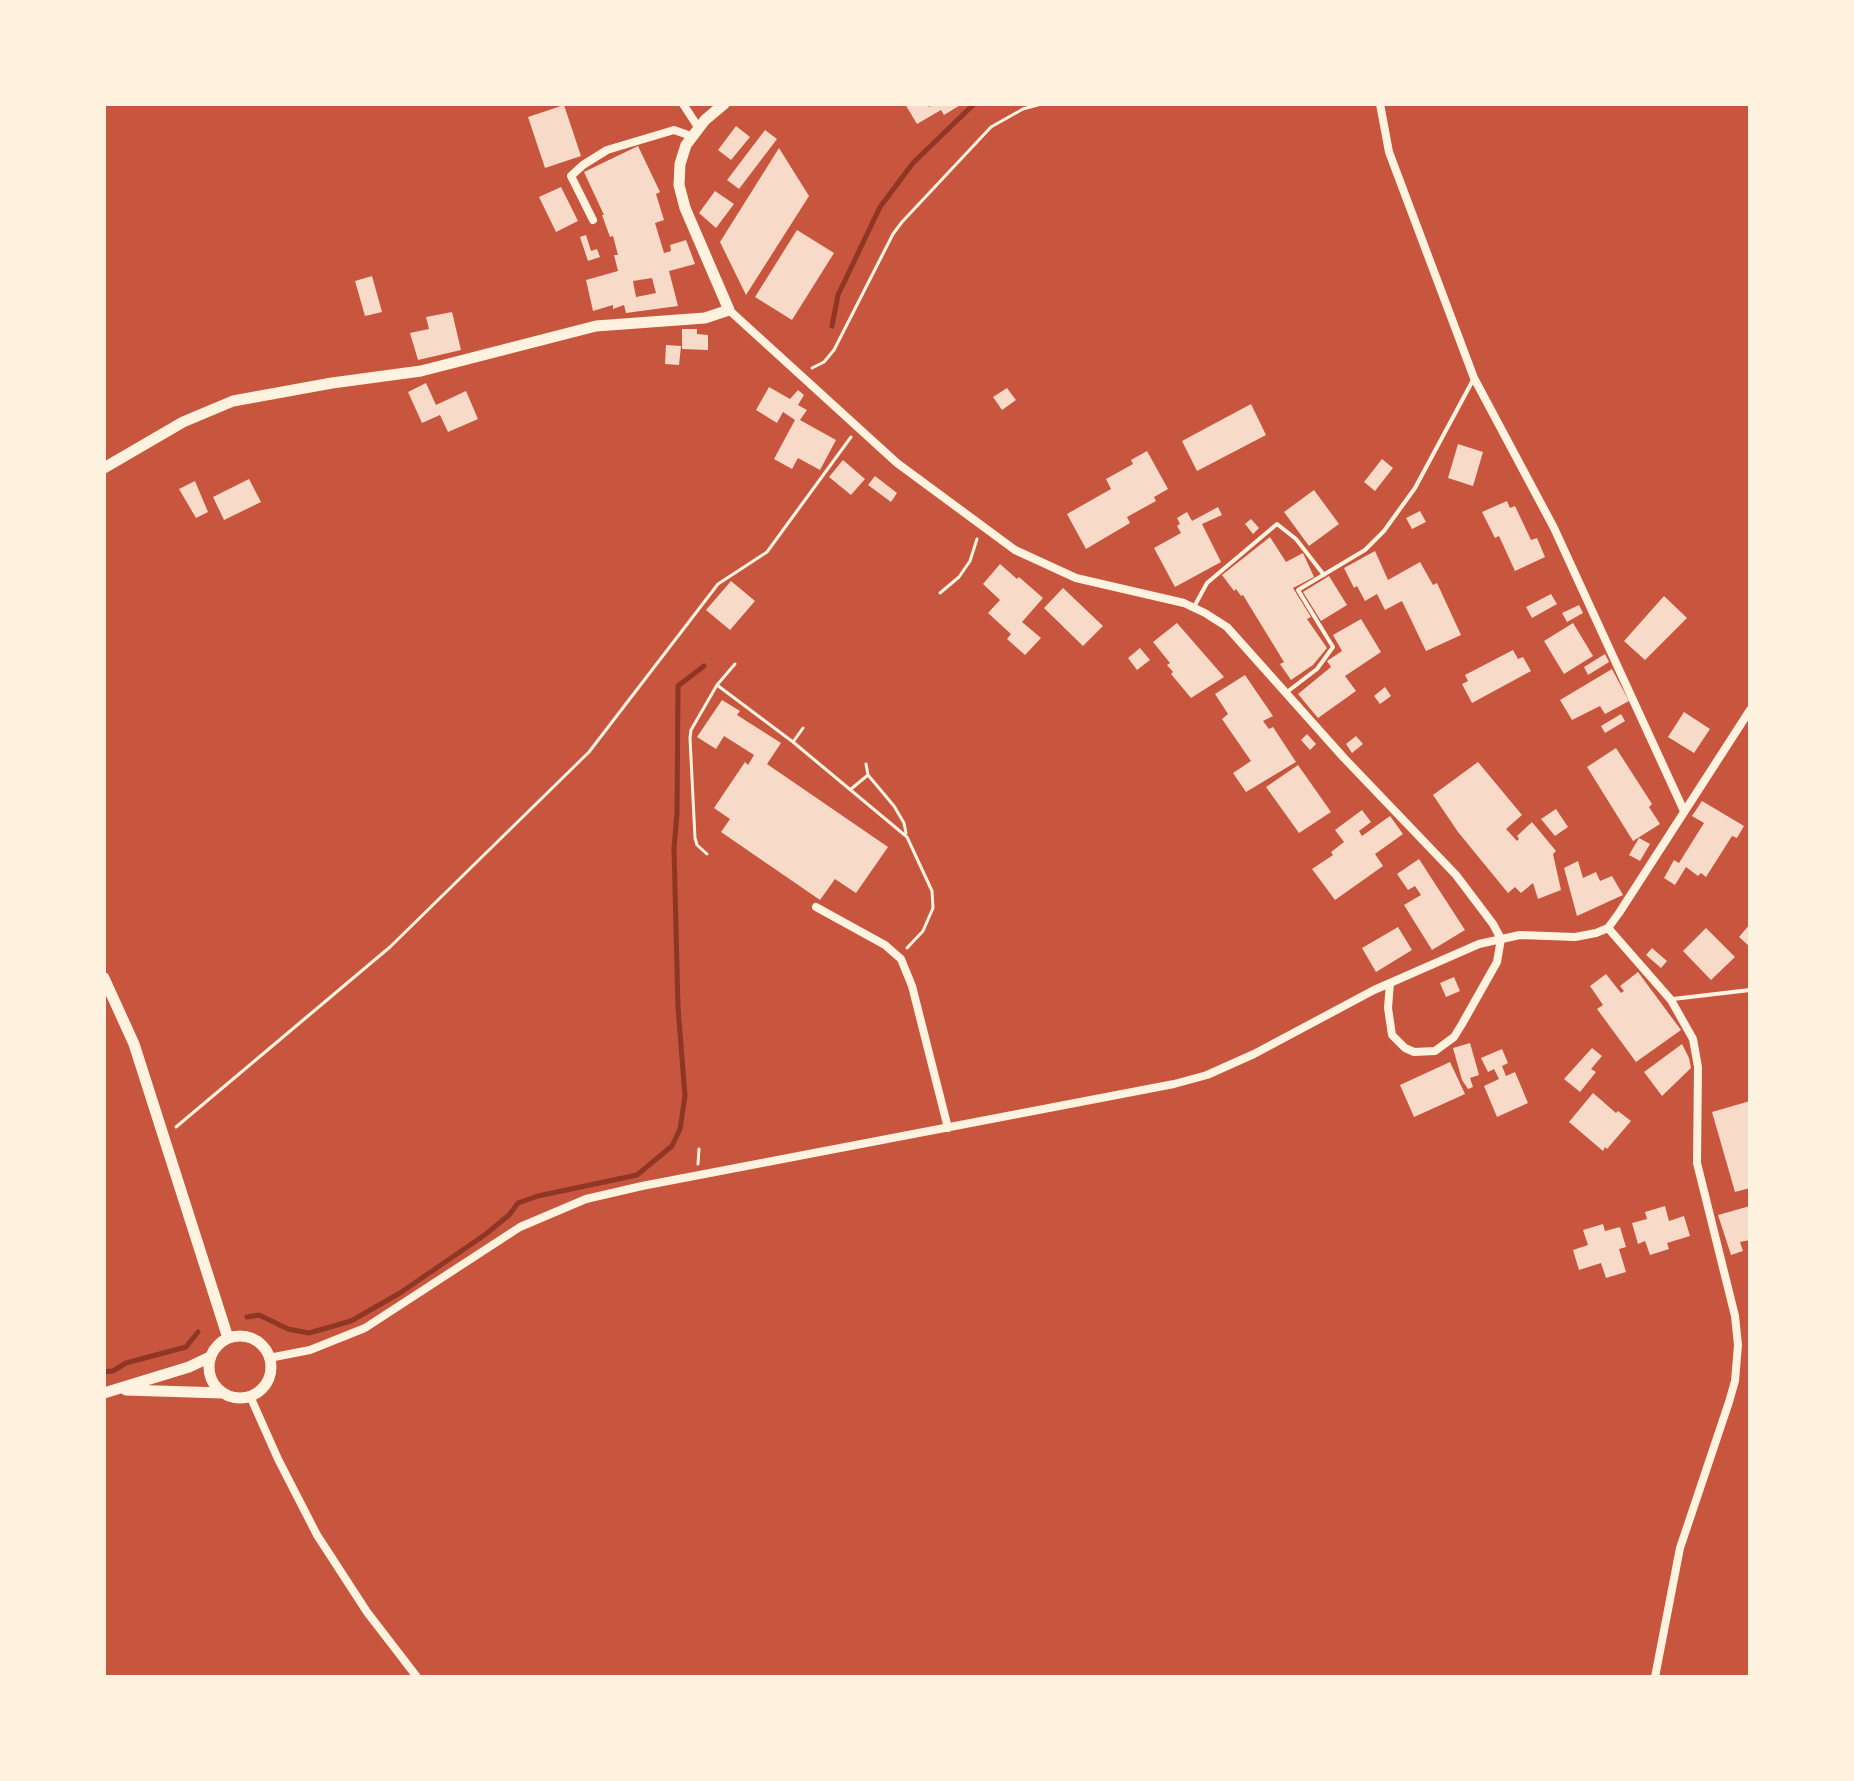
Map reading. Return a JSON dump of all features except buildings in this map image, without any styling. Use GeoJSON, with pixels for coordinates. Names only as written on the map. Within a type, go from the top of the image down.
{"type":"FeatureCollection","features":[{"type":"Feature","properties":{"kind":"street"},"geometry":{"type":"LineString","coordinates":[[683,104],[695,132]]}},
{"type":"Feature","properties":{"kind":"street"},"geometry":{"type":"LineString","coordinates":[[724,104],[695,132],[680,164],[679,185],[681,198],[729,310],[897,463],[1015,550],[1055,570],[1194,607],[1227,627],[1285,694],[1456,875],[1501,939],[1497,962],[1462,1024],[1454,1037],[1435,1051],[1414,1052],[1392,1035],[1388,1008],[1390,983]]}},
{"type":"Feature","properties":{"kind":"street"},"geometry":{"type":"LineString","coordinates":[[1380,104],[1389,152],[1474,378],[1554,528],[1684,811]]}},
{"type":"Feature","properties":{"kind":"street"},"geometry":{"type":"LineString","coordinates":[[593,220],[571,176],[583,165],[607,150],[674,130],[695,132]]}},
{"type":"Feature","properties":{"kind":"street"},"geometry":{"type":"LineString","coordinates":[[104,468],[183,422],[233,401],[421,371],[596,326],[705,318],[729,310]]}},
{"type":"Feature","properties":{"kind":"street"},"geometry":{"type":"LineString","coordinates":[[269,1358],[310,1350],[365,1328],[520,1227],[586,1199],[1121,1096],[1207,1075],[1390,983],[1479,944],[1534,934],[1586,936],[1608,928],[1750,710]]}},
{"type":"Feature","properties":{"kind":"street"},"geometry":{"type":"LineString","coordinates":[[816,907],[885,945],[899,957],[912,986],[948,1128]]}},
{"type":"Feature","properties":{"kind":"street"},"geometry":{"type":"LineString","coordinates":[[1608,928],[1671,1000],[1689,1029],[1697,1055],[1697,1163],[1735,1316],[1738,1361],[1729,1402],[1680,1548],[1655,1677]]}},
{"type":"Feature","properties":{"kind":"street"},"geometry":{"type":"LineString","coordinates":[[104,978],[134,1044],[228,1338]]}},
{"type":"Feature","properties":{"kind":"street"},"geometry":{"type":"LineString","coordinates":[[228,1338],[251,1338],[261,1344],[269,1358],[269,1379],[259,1392],[250,1396],[109,1392],[189,1367],[210,1357],[218,1345],[228,1338]]}},
{"type":"Feature","properties":{"kind":"street"},"geometry":{"type":"LineString","coordinates":[[210,1357],[211,1379],[222,1393]]}},
{"type":"Feature","properties":{"kind":"street"},"geometry":{"type":"LineString","coordinates":[[250,1396],[317,1535],[367,1612],[417,1677]]}},
{"type":"Feature","properties":{"kind":"lane"},"geometry":{"type":"LineString","coordinates":[[1285,694],[1317,669],[1333,647],[1298,590],[1365,550],[1390,523],[1415,488],[1474,378]]}},
{"type":"Feature","properties":{"kind":"lane"},"geometry":{"type":"LineString","coordinates":[[1194,607],[1207,583],[1277,524],[1296,539],[1324,575]]}},
{"type":"Feature","properties":{"kind":"lane"},"geometry":{"type":"LineString","coordinates":[[1671,1000],[1750,990]]}},
{"type":"Feature","properties":{"kind":"path"},"geometry":{"type":"LineString","coordinates":[[798,374],[824,362],[834,350],[902,222],[991,127],[1023,109],[1041,104]]}},
{"type":"Feature","properties":{"kind":"path"},"geometry":{"type":"LineString","coordinates":[[181,1123],[410,928],[589,752],[718,584],[756,561],[773,546],[858,427]]}},
{"type":"Feature","properties":{"kind":"path"},"geometry":{"type":"LineString","coordinates":[[940,593],[959,577],[970,561],[979,525]]}},
{"type":"Feature","properties":{"kind":"path"},"geometry":{"type":"LineString","coordinates":[[707,854],[697,845],[695,838],[691,730],[717,685],[735,664]]}},
{"type":"Feature","properties":{"kind":"path"},"geometry":{"type":"LineString","coordinates":[[717,685],[793,742],[893,822],[907,837]]}},
{"type":"Feature","properties":{"kind":"path"},"geometry":{"type":"LineString","coordinates":[[793,742],[803,728]]}},
{"type":"Feature","properties":{"kind":"path"},"geometry":{"type":"LineString","coordinates":[[866,764],[868,775],[904,823],[907,837],[932,891],[933,908],[923,931],[899,957]]}},
{"type":"Feature","properties":{"kind":"path"},"geometry":{"type":"LineString","coordinates":[[850,790],[868,775]]}},
{"type":"Feature","properties":{"kind":"waterway"},"geometry":{"type":"LineString","coordinates":[[832,326],[838,295],[880,207],[913,163],[974,104]]}},
{"type":"Feature","properties":{"kind":"waterway"},"geometry":{"type":"LineString","coordinates":[[247,1317],[259,1315],[288,1329],[309,1333],[351,1321],[400,1293],[486,1234],[518,1203],[637,1175],[672,1146],[680,1129],[685,1096],[678,1007],[674,848],[678,686],[704,666]]}},
{"type":"Feature","properties":{"kind":"waterway"},"geometry":{"type":"LineString","coordinates":[[104,1372],[186,1347],[198,1332]]}}]}
